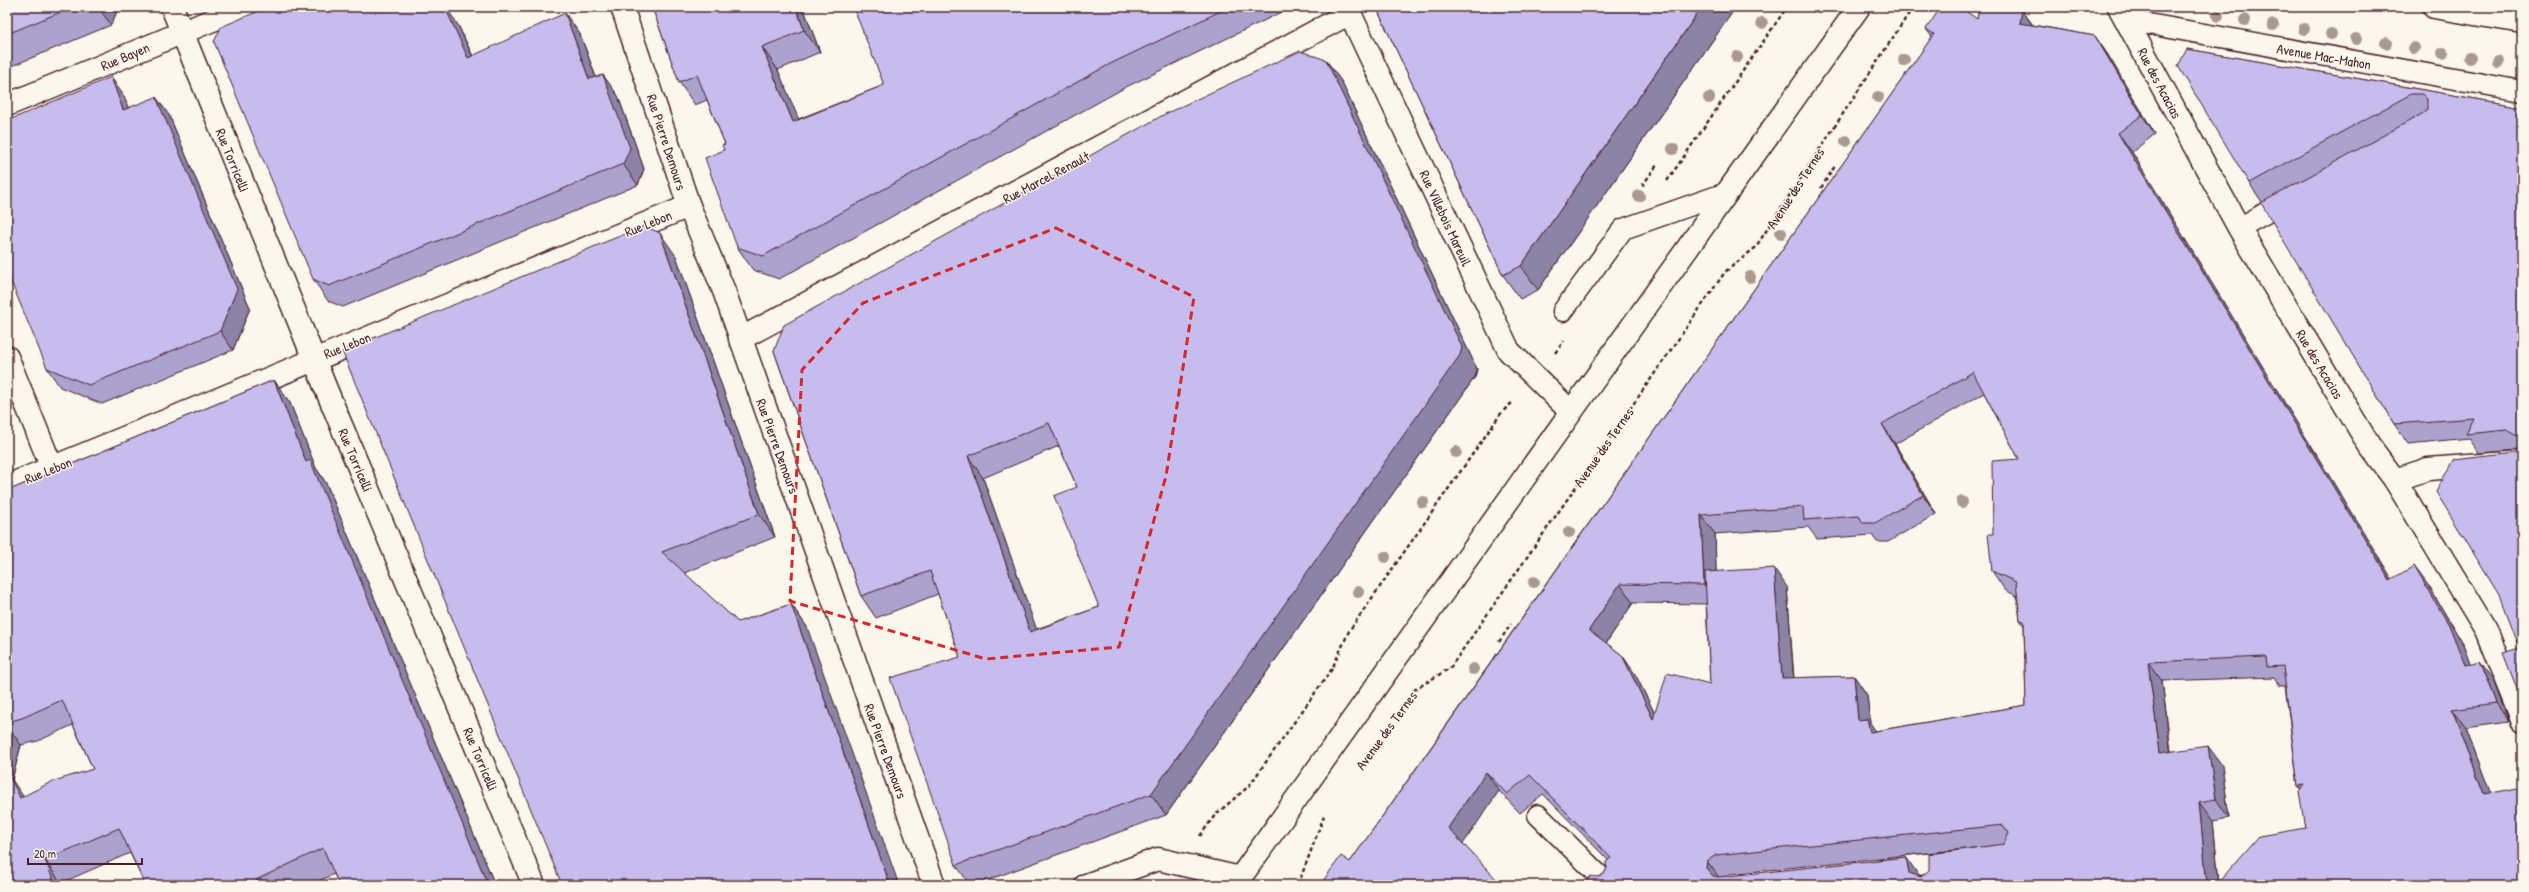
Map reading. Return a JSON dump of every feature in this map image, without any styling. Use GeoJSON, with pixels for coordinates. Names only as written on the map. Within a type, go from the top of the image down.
{"type":"FeatureCollection","features":[{"type":"Feature","properties":{"kind":"street","name":"Rue Torricelli"},"geometry":{"type":"LineString","coordinates":[[172,7],[314,358],[534,885]]}},
{"type":"Feature","properties":{"kind":"street","name":"Rue Bayen"},"geometry":{"type":"LineString","coordinates":[[7,105],[244,7]]}},
{"type":"Feature","properties":{"kind":"street","name":"Rue Pierre Demours"},"geometry":{"type":"LineString","coordinates":[[622,7],[689,206],[740,339],[934,885]]}},
{"type":"Feature","properties":{"kind":"street"},"geometry":{"type":"LineString","coordinates":[[1086,885],[1158,859],[1238,882],[1570,411],[1729,192],[1859,7]]}},
{"type":"Feature","properties":{"kind":"street"},"geometry":{"type":"LineString","coordinates":[[2434,7],[2522,22]]}},
{"type":"Feature","properties":{"kind":"street","name":"Rue Marcel Renault"},"geometry":{"type":"LineString","coordinates":[[740,339],[1349,10]]}},
{"type":"Feature","properties":{"kind":"street","name":"Rue Villebois Mareuil"},"geometry":{"type":"LineString","coordinates":[[1349,10],[1509,351],[1570,411]]}},
{"type":"Feature","properties":{"kind":"street","name":"Rue des Acacias"},"geometry":{"type":"LineString","coordinates":[[2122,14],[2238,228],[2369,445],[2396,480],[2486,630],[2522,720]]}},
{"type":"Feature","properties":{"kind":"street","name":"Rue Lebon"},"geometry":{"type":"LineString","coordinates":[[7,486],[314,358],[689,206]]}},
{"type":"Feature","properties":{"kind":"street"},"geometry":{"type":"LineString","coordinates":[[7,357],[52,468]]}},
{"type":"Feature","properties":{"kind":"street"},"geometry":{"type":"LineString","coordinates":[[2396,480],[2428,469],[2522,462]]}},
{"type":"Feature","properties":{"kind":"lane","name":"Avenue Mac-Mahon"},"geometry":{"type":"LineString","coordinates":[[2122,14],[2522,91]]}},
{"type":"Feature","properties":{"kind":"lane"},"geometry":{"type":"LineString","coordinates":[[2238,228],[2305,191]]}},
{"type":"Feature","properties":{"kind":"lane"},"geometry":{"type":"LineString","coordinates":[[1563,311],[1623,229],[1729,192]]}},
{"type":"Feature","properties":{"kind":"lane"},"geometry":{"type":"LineString","coordinates":[[1538,815],[1609,885]]}},
{"type":"Feature","properties":{"kind":"lane"},"geometry":{"type":"LineString","coordinates":[[1866,871],[1974,858]]}},
{"type":"Feature","properties":{"kind":"lane"},"geometry":{"type":"LineString","coordinates":[[1929,864],[1932,885]]}},
{"type":"Feature","properties":{"kind":"path"},"geometry":{"type":"LineString","coordinates":[[1641,222],[1655,198],[1787,7]]}},
{"type":"Feature","properties":{"kind":"path","name":"Avenue des Ternes"},"geometry":{"type":"LineString","coordinates":[[1409,696],[1413,690],[1450,668],[1726,272],[1755,248],[1914,7]]}},
{"type":"Feature","properties":{"kind":"path"},"geometry":{"type":"LineString","coordinates":[[1642,186],[1657,165]]}},
{"type":"Feature","properties":{"kind":"path"},"geometry":{"type":"LineString","coordinates":[[1820,188],[1835,166]]}},
{"type":"Feature","properties":{"kind":"path"},"geometry":{"type":"LineString","coordinates":[[1180,865],[1215,815],[1249,786],[1332,669],[1349,631],[1502,412],[1537,378],[1568,335]]}},
{"type":"Feature","properties":{"kind":"path"},"geometry":{"type":"LineString","coordinates":[[1499,642],[1511,624]]}},
{"type":"Feature","properties":{"kind":"path"},"geometry":{"type":"LineString","coordinates":[[1298,885],[1329,810]]}},
{"type":"Feature","properties":{"kind":"highlighted area"},"geometry":{"type":"Polygon","coordinates":[[[1056,228],[1194,297],[1166,476],[1119,647],[986,659],[790,601],[802,370],[863,303],[1056,228]]]}},
{"type":"Feature","properties":{"kind":"building"},"geometry":{"type":"Polygon","coordinates":[[[7,7],[73,7],[7,34],[7,7]]]}},
{"type":"Feature","properties":{"kind":"building"},"geometry":{"type":"Polygon","coordinates":[[[268,7],[445,7],[468,58],[565,13],[589,79],[603,75],[630,148],[623,164],[329,286],[313,279],[214,42],[221,27],[268,7]]]}},
{"type":"Feature","properties":{"kind":"building"},"geometry":{"type":"Polygon","coordinates":[[[652,7],[796,7],[804,30],[762,47],[793,122],[884,85],[854,9],[859,7],[1229,7],[1110,64],[763,256],[737,247],[705,158],[724,150],[722,145],[725,144],[697,75],[679,82],[652,7]]]}},
{"type":"Feature","properties":{"kind":"building"},"geometry":{"type":"Polygon","coordinates":[[[1376,7],[1702,7],[1521,266],[1503,275],[1376,7]]]}},
{"type":"Feature","properties":{"kind":"building"},"geometry":{"type":"Polygon","coordinates":[[[1941,7],[1960,7],[1977,19],[1979,7],[2004,7],[2022,10],[2020,23],[2095,36],[2142,115],[2118,133],[2390,580],[2414,566],[2449,625],[2465,665],[2479,661],[2496,703],[2452,709],[2484,794],[2522,787],[2522,885],[2216,885],[2259,836],[2305,828],[2299,791],[2304,785],[2298,786],[2283,666],[2267,667],[2266,657],[2148,662],[2160,753],[2208,746],[2216,799],[2199,802],[2207,885],[1583,885],[1591,876],[1598,877],[1604,874],[1607,868],[1606,862],[1611,858],[1530,775],[1507,794],[1486,772],[1448,828],[1502,885],[1320,885],[1341,856],[1350,862],[1445,728],[1934,34],[1926,29],[1941,7]],[[1973,372],[1882,424],[1923,495],[1875,523],[1863,523],[1859,516],[1804,520],[1803,507],[1701,515],[1704,585],[1620,584],[1589,630],[1622,655],[1653,719],[1667,673],[1710,684],[1705,572],[1774,568],[1782,678],[1854,676],[1858,720],[1867,719],[1870,732],[2026,705],[2024,621],[2020,620],[2016,582],[1992,571],[1988,534],[1993,534],[1992,461],[2019,459],[1973,372]],[[2003,825],[1716,855],[1707,861],[1706,868],[1713,876],[1719,877],[1906,857],[1909,873],[1921,877],[1929,870],[1929,854],[2004,844],[2009,833],[2003,825]]]}},
{"type":"Feature","properties":{"kind":"building"},"geometry":{"type":"Polygon","coordinates":[[[2187,49],[2522,107],[2522,699],[2503,653],[2519,648],[2499,595],[2436,492],[2453,460],[2515,453],[2520,448],[2519,436],[2508,430],[2466,434],[2474,418],[2394,424],[2261,203],[2422,114],[2427,110],[2427,99],[2422,94],[2411,94],[2249,183],[2178,66],[2187,49]]]}},
{"type":"Feature","properties":{"kind":"building"},"geometry":{"type":"Polygon","coordinates":[[[1300,51],[1326,60],[1462,347],[1460,355],[1151,794],[956,865],[890,678],[960,657],[930,571],[861,596],[774,351],[784,325],[1167,113],[1300,51]],[[1049,423],[968,456],[1030,632],[1099,607],[1054,496],[1077,487],[1049,423]]]}},
{"type":"Feature","properties":{"kind":"building"},"geometry":{"type":"Polygon","coordinates":[[[111,77],[123,110],[156,97],[237,289],[220,331],[89,385],[47,368],[7,272],[7,121],[111,77]]]}},
{"type":"Feature","properties":{"kind":"building"},"geometry":{"type":"Polygon","coordinates":[[[644,226],[660,233],[759,514],[662,552],[738,622],[791,604],[890,885],[562,885],[342,351],[644,226]]]}},
{"type":"Feature","properties":{"kind":"building"},"geometry":{"type":"Polygon","coordinates":[[[274,380],[306,462],[310,460],[488,885],[339,885],[323,848],[256,880],[259,885],[145,885],[119,828],[45,860],[53,879],[52,885],[7,885],[7,777],[11,779],[20,798],[51,782],[93,769],[62,700],[22,718],[7,722],[7,491],[274,380]]]}}]}
